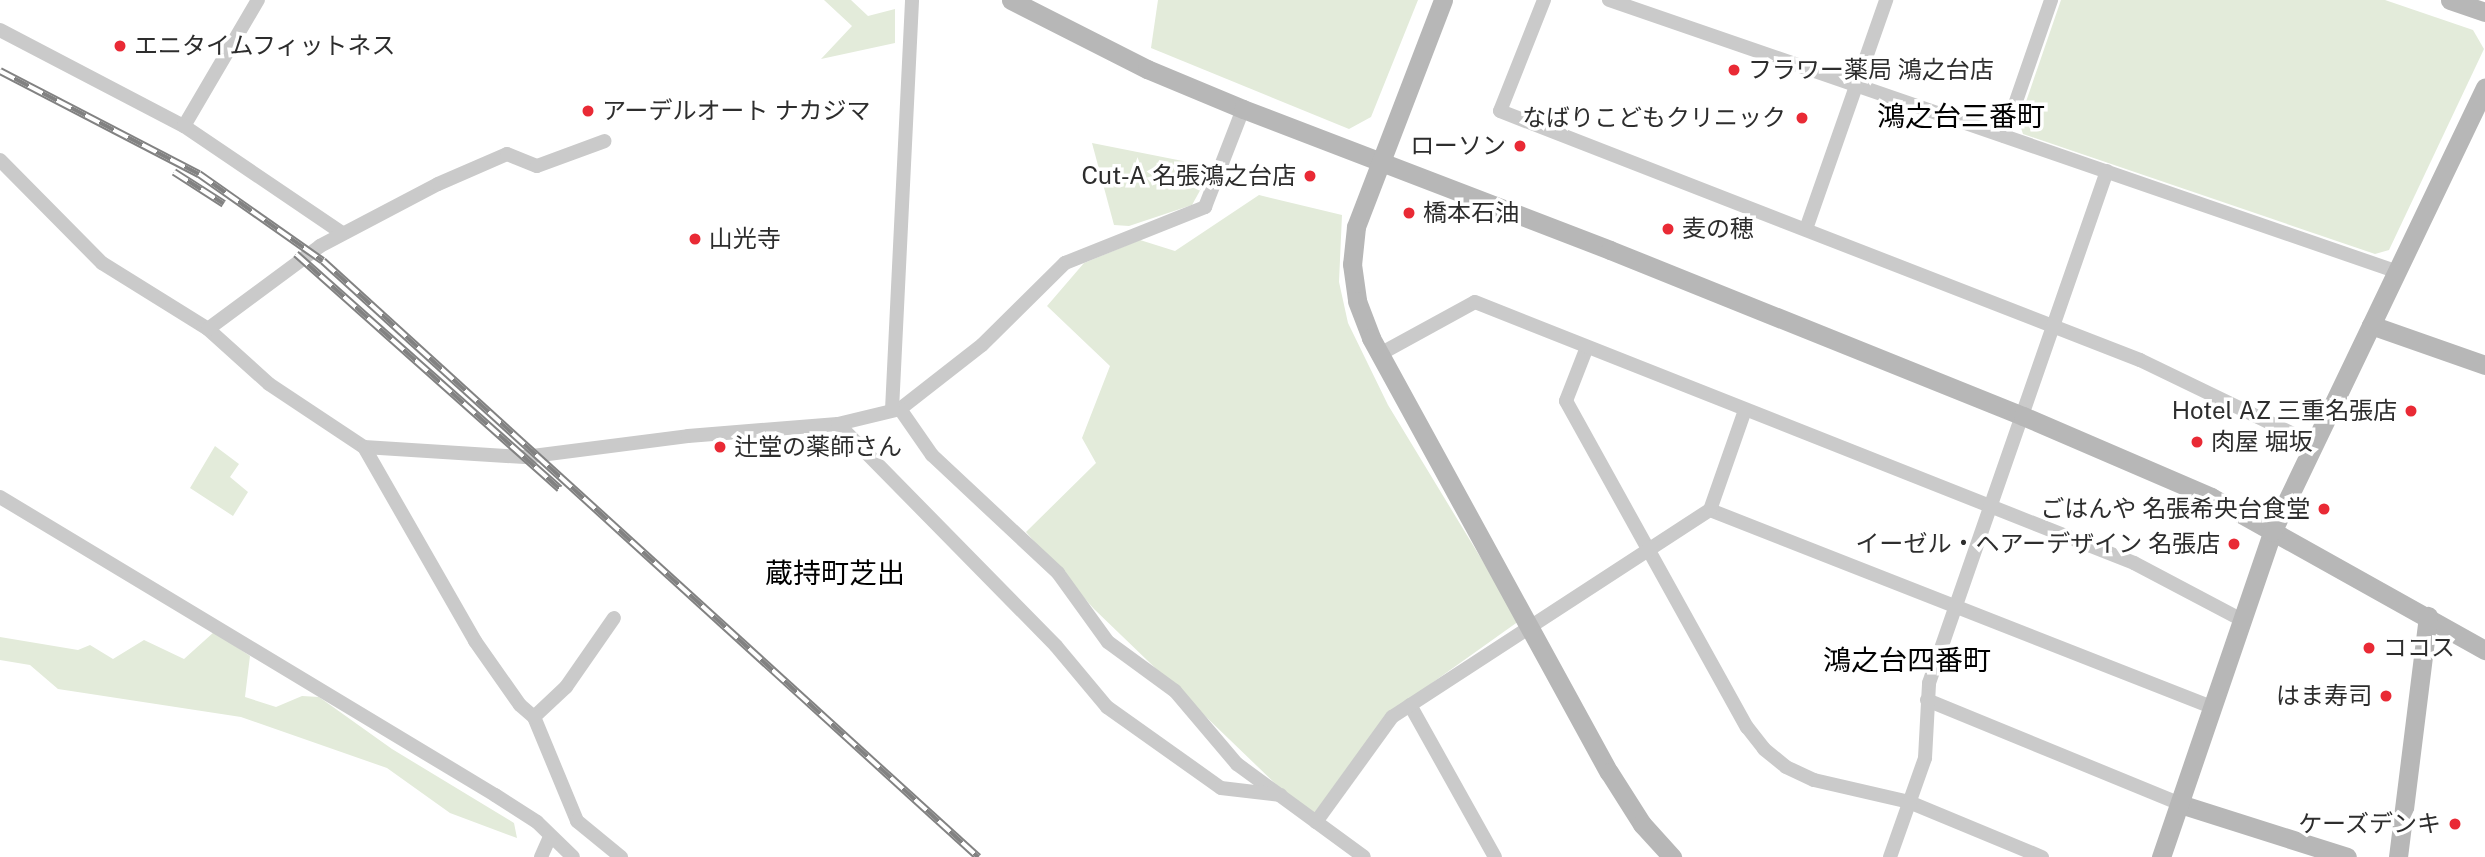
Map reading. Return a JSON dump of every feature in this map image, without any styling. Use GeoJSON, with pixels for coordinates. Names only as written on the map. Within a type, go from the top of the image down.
{"type":"FeatureCollection","features":[{"type":"Feature","properties":{"kind":"street"},"geometry":{"type":"LineString","coordinates":[[184,126],[258,0]]}},
{"type":"Feature","properties":{"kind":"street"},"geometry":{"type":"LineString","coordinates":[[912,0],[896,410],[932,454],[1058,573],[1108,642],[1175,691],[1237,764],[1364,857]]}},
{"type":"Feature","properties":{"kind":"street"},"geometry":{"type":"LineString","coordinates":[[1011,0],[1147,69],[1243,109],[1380,164],[1610,250],[2022,416],[2211,498],[2485,650]]}},
{"type":"Feature","properties":{"kind":"street"},"geometry":{"type":"LineString","coordinates":[[1443,0],[1356,227],[1352,264],[1357,302],[1380,354],[1627,804],[1672,857]]}},
{"type":"Feature","properties":{"kind":"street"},"geometry":{"type":"LineString","coordinates":[[1544,0],[1500,111],[2140,360],[2314,444]]}},
{"type":"Feature","properties":{"kind":"street"},"geometry":{"type":"LineString","coordinates":[[1609,0],[2398,272]]}},
{"type":"Feature","properties":{"kind":"street"},"geometry":{"type":"LineString","coordinates":[[1806,229],[1886,0]]}},
{"type":"Feature","properties":{"kind":"street"},"geometry":{"type":"LineString","coordinates":[[2004,136],[2051,0]]}},
{"type":"Feature","properties":{"kind":"street"},"geometry":{"type":"LineString","coordinates":[[2450,0],[2485,12]]}},
{"type":"Feature","properties":{"kind":"street"},"geometry":{"type":"LineString","coordinates":[[0,30],[184,126],[342,233]]}},
{"type":"Feature","properties":{"kind":"street"},"geometry":{"type":"LineString","coordinates":[[2161,857],[2244,621],[2272,532],[2485,87]]}},
{"type":"Feature","properties":{"kind":"street"},"geometry":{"type":"LineString","coordinates":[[364,447],[525,457],[688,436],[838,424],[896,410],[982,345],[1065,263],[1205,207],[1243,109]]}},
{"type":"Feature","properties":{"kind":"street"},"geometry":{"type":"LineString","coordinates":[[208,329],[342,233],[507,154],[537,166],[605,141]]}},
{"type":"Feature","properties":{"kind":"street"},"geometry":{"type":"LineString","coordinates":[[0,160],[102,263],[208,329],[269,384],[364,447],[475,641],[520,705],[534,717],[578,821],[621,857]]}},
{"type":"Feature","properties":{"kind":"street"},"geometry":{"type":"LineString","coordinates":[[1890,857],[1924,758],[1927,700],[1956,607],[2107,171]]}},
{"type":"Feature","properties":{"kind":"street"},"geometry":{"type":"LineString","coordinates":[[1380,354],[1475,302],[1745,410],[1991,504],[2134,563],[2244,621]]}},
{"type":"Feature","properties":{"kind":"street"},"geometry":{"type":"LineString","coordinates":[[2371,325],[2485,366]]}},
{"type":"Feature","properties":{"kind":"street"},"geometry":{"type":"LineString","coordinates":[[1587,347],[1566,401],[1746,727],[1763,749],[1814,780],[1909,802],[2042,857]]}},
{"type":"Feature","properties":{"kind":"street"},"geometry":{"type":"LineString","coordinates":[[1316,822],[1380,732],[1410,705],[1530,624],[1710,510],[1745,410]]}},
{"type":"Feature","properties":{"kind":"street"},"geometry":{"type":"LineString","coordinates":[[838,424],[1056,646],[1107,707],[1221,788],[1281,795]]}},
{"type":"Feature","properties":{"kind":"street"},"geometry":{"type":"LineString","coordinates":[[0,497],[495,795],[537,822],[573,857]]}},
{"type":"Feature","properties":{"kind":"street"},"geometry":{"type":"LineString","coordinates":[[1710,510],[2214,708]]}},
{"type":"Feature","properties":{"kind":"street"},"geometry":{"type":"LineString","coordinates":[[2398,857],[2428,616]]}},
{"type":"Feature","properties":{"kind":"street"},"geometry":{"type":"LineString","coordinates":[[534,717],[566,687],[614,618]]}},
{"type":"Feature","properties":{"kind":"street"},"geometry":{"type":"LineString","coordinates":[[1927,700],[2180,804],[2347,857]]}},
{"type":"Feature","properties":{"kind":"street"},"geometry":{"type":"LineString","coordinates":[[1410,705],[1496,857]]}},
{"type":"Feature","properties":{"kind":"street"},"geometry":{"type":"LineString","coordinates":[[541,857],[550,837]]}},
{"type":"Feature","properties":{"kind":"green space"},"geometry":{"type":"Polygon","coordinates":[[[824,0],[851,0],[868,16],[895,9],[895,43],[821,59],[852,26],[824,0]]]}},
{"type":"Feature","properties":{"kind":"green space"},"geometry":{"type":"Polygon","coordinates":[[[1158,0],[1418,0],[1371,117],[1349,129],[1151,48],[1158,0]]]}},
{"type":"Feature","properties":{"kind":"green space"},"geometry":{"type":"Polygon","coordinates":[[[2061,0],[2385,0],[2473,30],[2484,49],[2389,250],[2375,254],[2023,134],[2019,122],[2061,0]]]}},
{"type":"Feature","properties":{"kind":"green space"},"geometry":{"type":"Polygon","coordinates":[[[1092,143],[1213,167],[1192,205],[1129,226],[1114,225],[1092,143]]]}},
{"type":"Feature","properties":{"kind":"green space"},"geometry":{"type":"Polygon","coordinates":[[[1259,195],[1342,215],[1339,282],[1348,323],[1388,405],[1519,621],[1387,715],[1311,818],[1094,609],[1026,532],[1096,463],[1082,438],[1110,366],[1047,306],[1084,263],[1140,240],[1175,251],[1259,195]]]}},
{"type":"Feature","properties":{"kind":"green space"},"geometry":{"type":"Polygon","coordinates":[[[215,446],[239,464],[230,477],[248,492],[233,516],[190,488],[215,446]]]}},
{"type":"Feature","properties":{"kind":"green space"},"geometry":{"type":"Polygon","coordinates":[[[214,632],[250,656],[245,697],[276,707],[302,696],[319,697],[392,749],[514,823],[517,838],[450,813],[387,768],[241,717],[58,689],[30,665],[0,660],[0,637],[78,650],[90,645],[113,659],[144,640],[184,659],[214,632]]]}},
{"type":"Feature","properties":{"kind":"railway"},"geometry":{"type":"LineString","coordinates":[[0,71],[199,174],[323,261],[978,857]]}},
{"type":"Feature","properties":{"kind":"railway"},"geometry":{"type":"LineString","coordinates":[[174,172],[224,204]]}},
{"type":"Feature","properties":{"kind":"railway"},"geometry":{"type":"LineString","coordinates":[[296,254],[560,489]]}},
{"type":"Feature","properties":{"kind":"place","name":"エニタイムフィットネス"},"geometry":{"type":"Point","coordinates":[120,46]}},
{"type":"Feature","properties":{"kind":"place","name":"フラワー薬局 鴻之台店"},"geometry":{"type":"Point","coordinates":[1734,70]}},
{"type":"Feature","properties":{"kind":"place","name":"アーデルオート ナカジマ"},"geometry":{"type":"Point","coordinates":[588,111]}},
{"type":"Feature","properties":{"kind":"place","name":"なばりこどもクリニック"},"geometry":{"type":"Point","coordinates":[1802,118]}},
{"type":"Feature","properties":{"kind":"place","name":"ローソン"},"geometry":{"type":"Point","coordinates":[1520,146]}},
{"type":"Feature","properties":{"kind":"place","name":"Cut-A 名張鴻之台店"},"geometry":{"type":"Point","coordinates":[1310,176]}},
{"type":"Feature","properties":{"kind":"place","name":"橋本石油"},"geometry":{"type":"Point","coordinates":[1409,213]}},
{"type":"Feature","properties":{"kind":"place","name":"麦の穂"},"geometry":{"type":"Point","coordinates":[1668,229]}},
{"type":"Feature","properties":{"kind":"place","name":"山光寺"},"geometry":{"type":"Point","coordinates":[695,239]}},
{"type":"Feature","properties":{"kind":"place","name":"Hotel AZ 三重名張店"},"geometry":{"type":"Point","coordinates":[2411,411]}},
{"type":"Feature","properties":{"kind":"place","name":"肉屋 堀坂"},"geometry":{"type":"Point","coordinates":[2197,442]}},
{"type":"Feature","properties":{"kind":"place","name":"辻堂の薬師さん"},"geometry":{"type":"Point","coordinates":[720,447]}},
{"type":"Feature","properties":{"kind":"place","name":"ごはんや 名張希央台食堂"},"geometry":{"type":"Point","coordinates":[2324,509]}},
{"type":"Feature","properties":{"kind":"place","name":"イーゼル・ヘアーデザイン 名張店"},"geometry":{"type":"Point","coordinates":[2234,544]}},
{"type":"Feature","properties":{"kind":"place","name":"ココス"},"geometry":{"type":"Point","coordinates":[2369,648]}},
{"type":"Feature","properties":{"kind":"place","name":"はま寿司"},"geometry":{"type":"Point","coordinates":[2386,696]}},
{"type":"Feature","properties":{"kind":"place","name":"ケーズデンキ"},"geometry":{"type":"Point","coordinates":[2455,824]}},
{"type":"Feature","properties":{"kind":"district","name":"鴻之台三番町"},"geometry":{"type":"Point","coordinates":[1961,116]}},
{"type":"Feature","properties":{"kind":"district","name":"蔵持町芝出"},"geometry":{"type":"Point","coordinates":[835,573]}},
{"type":"Feature","properties":{"kind":"district","name":"鴻之台四番町"},"geometry":{"type":"Point","coordinates":[1907,660]}}]}
